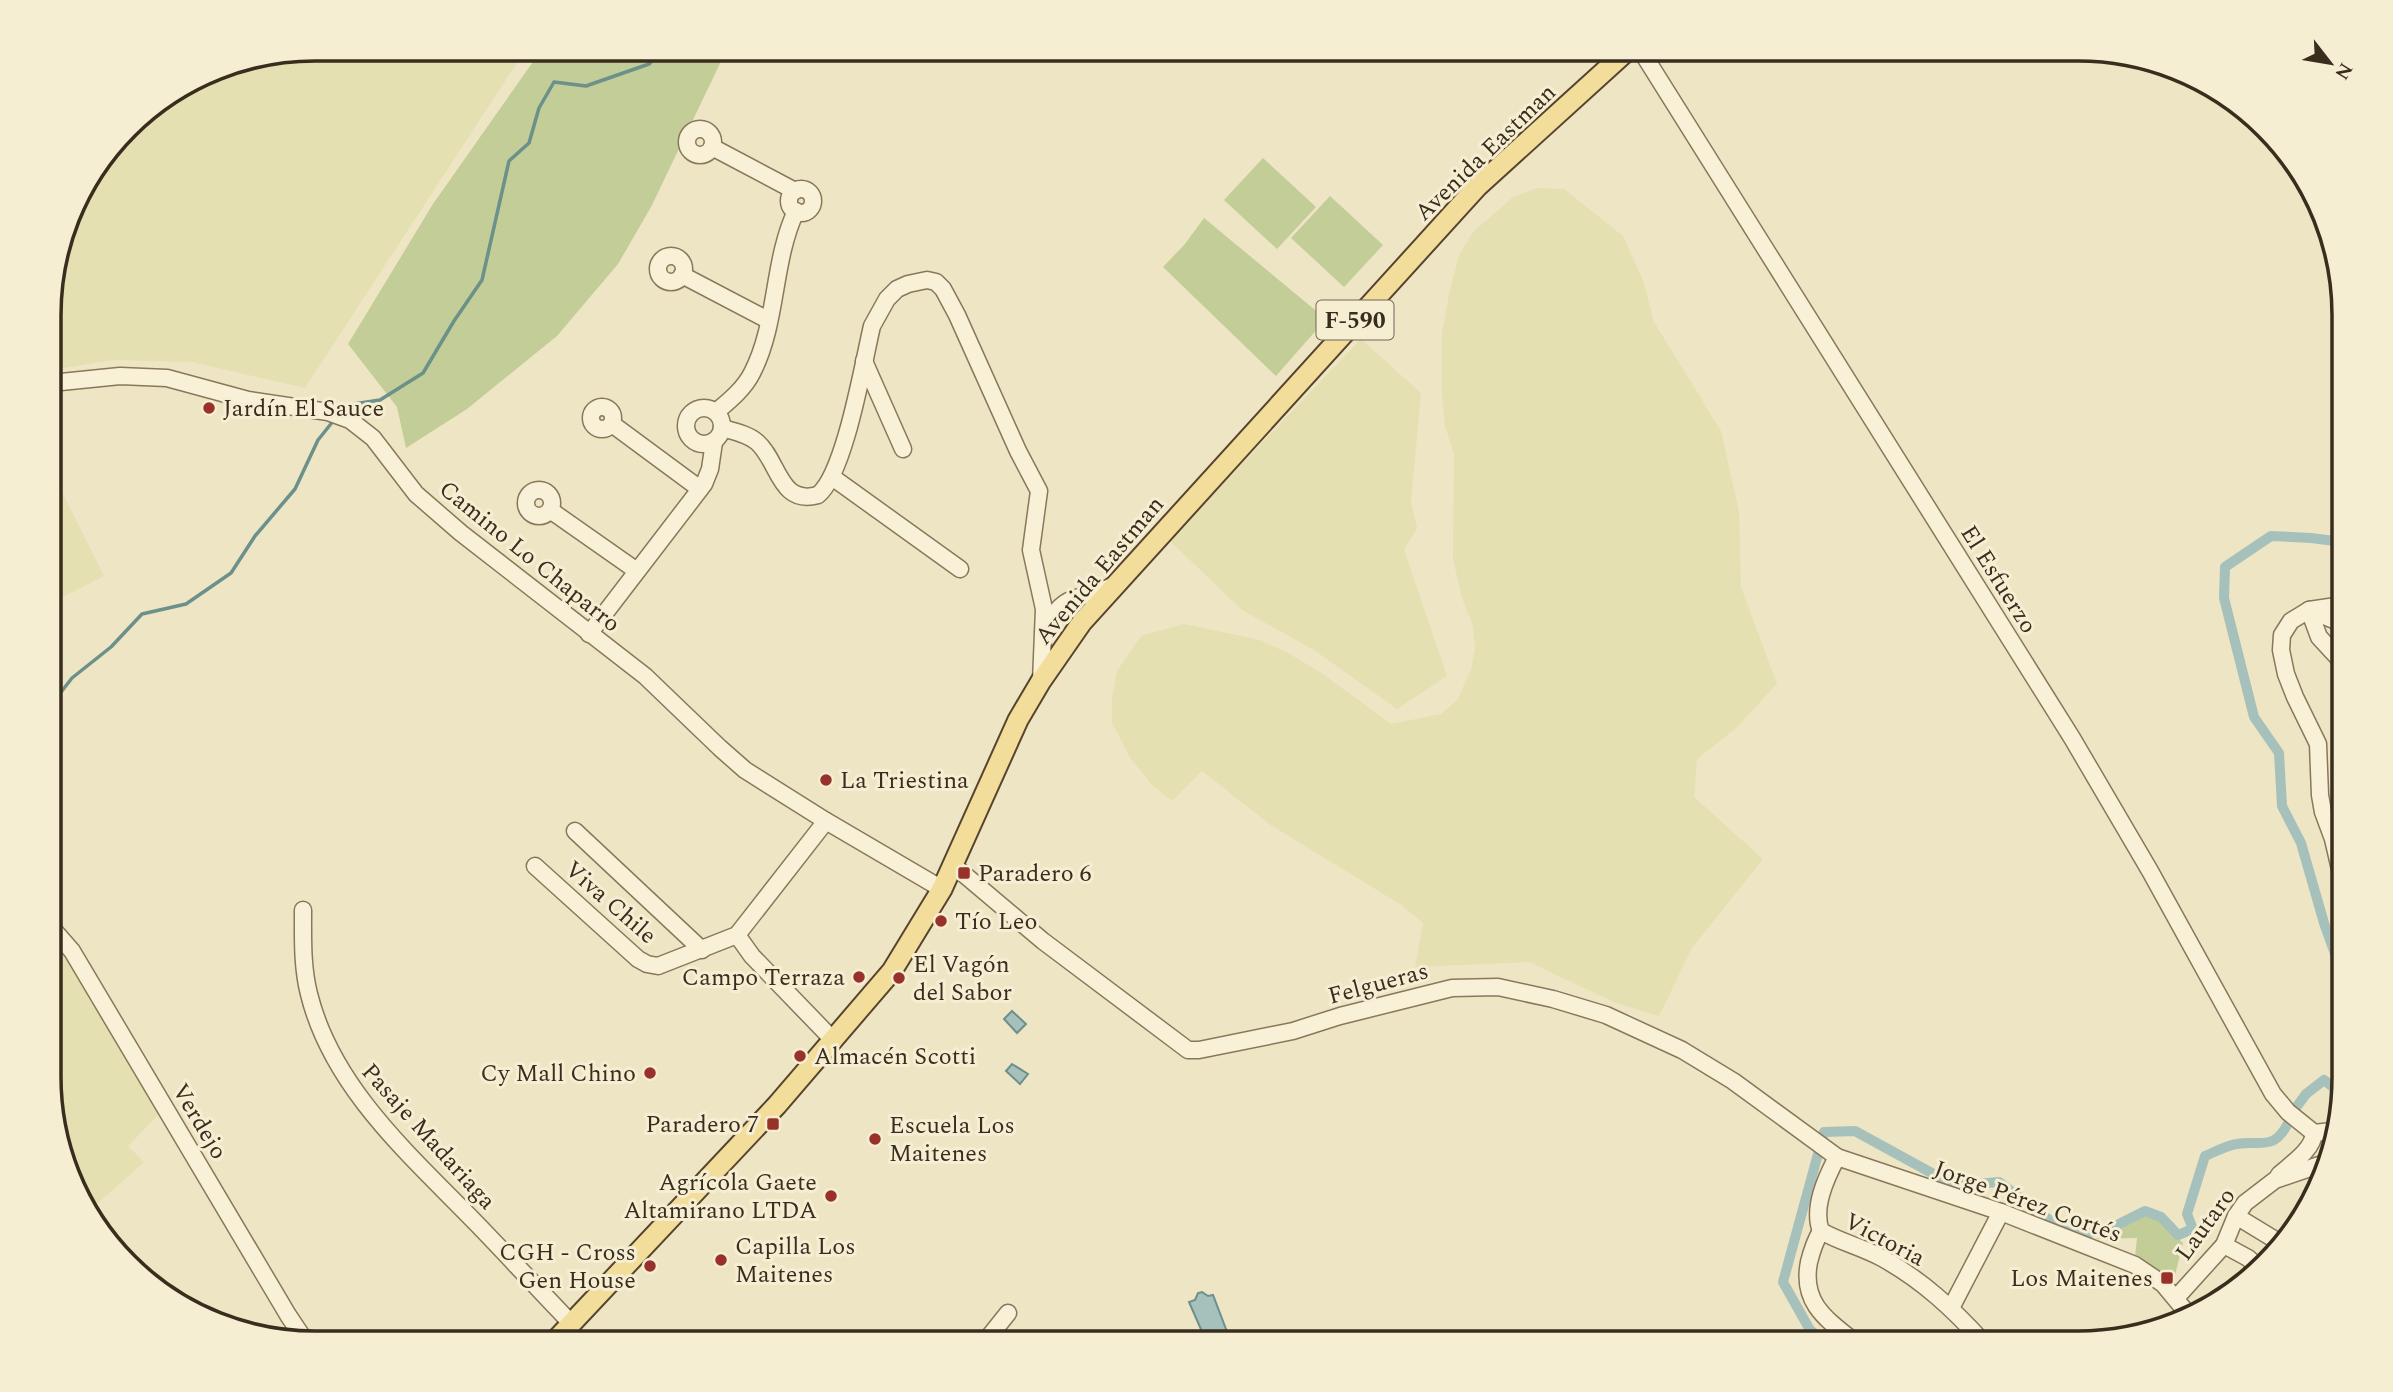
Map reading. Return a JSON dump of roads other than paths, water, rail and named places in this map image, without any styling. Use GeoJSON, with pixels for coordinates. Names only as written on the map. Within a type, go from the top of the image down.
{"type":"FeatureCollection","features":[{"type":"Feature","properties":{"kind":"main road","name":"Avenida Eastman"},"geometry":{"type":"LineString","coordinates":[[564,1331],[720,1168],[834,1041],[892,971],[943,888],[1018,720],[1082,622],[1477,187],[1616,61]]}},
{"type":"Feature","properties":{"kind":"street","name":"El Esfuerzo"},"geometry":{"type":"LineString","coordinates":[[1648,61],[2071,738],[2150,871],[2273,1094],[2288,1112],[2315,1133]]}},
{"type":"Feature","properties":{"kind":"street"},"geometry":{"type":"LineString","coordinates":[[589,634],[700,489],[710,469],[717,427],[752,374],[762,349],[788,227],[796,211],[806,212],[813,203],[812,195],[806,190],[795,191],[712,147]]}},
{"type":"Feature","properties":{"kind":"street"},"geometry":{"type":"LineString","coordinates":[[682,275],[768,320]]}},
{"type":"Feature","properties":{"kind":"street"},"geometry":{"type":"LineString","coordinates":[[717,427],[757,442],[786,489],[794,494],[810,497],[818,495],[832,477],[841,453],[872,326],[887,299],[908,284],[927,280],[936,282],[943,289],[957,315],[1018,451],[1039,491],[1031,550],[1032,565],[1045,609],[1041,681]]}},
{"type":"Feature","properties":{"kind":"street"},"geometry":{"type":"LineString","coordinates":[[864,361],[903,449]]}},
{"type":"Feature","properties":{"kind":"street","name":"Camino Lo Chaparro"},"geometry":{"type":"LineString","coordinates":[[61,382],[120,376],[167,378],[248,400],[328,412],[350,420],[373,438],[416,494],[461,533],[645,676],[745,770],[826,821],[943,888]]}},
{"type":"Feature","properties":{"kind":"street"},"geometry":{"type":"LineString","coordinates":[[612,424],[700,489]]}},
{"type":"Feature","properties":{"kind":"street"},"geometry":{"type":"LineString","coordinates":[[832,477],[960,569]]}},
{"type":"Feature","properties":{"kind":"street"},"geometry":{"type":"LineString","coordinates":[[550,510],[637,571]]}},
{"type":"Feature","properties":{"kind":"street"},"geometry":{"type":"LineString","coordinates":[[1043,630],[1056,610],[1074,597],[1104,590],[1114,584]]}},
{"type":"Feature","properties":{"kind":"street"},"geometry":{"type":"LineString","coordinates":[[1040,586],[1047,591],[1074,597]]}},
{"type":"Feature","properties":{"kind":"street"},"geometry":{"type":"LineString","coordinates":[[2332,607],[2309,610],[2286,626],[2281,650],[2295,697],[2318,744],[2320,795],[2332,836]]}},
{"type":"Feature","properties":{"kind":"street"},"geometry":{"type":"LineString","coordinates":[[2309,610],[2332,619]]}},
{"type":"Feature","properties":{"kind":"street"},"geometry":{"type":"LineString","coordinates":[[2309,610],[2319,637],[2332,651]]}},
{"type":"Feature","properties":{"kind":"street","name":"Viva Chile"},"geometry":{"type":"LineString","coordinates":[[535,866],[638,959],[657,966],[737,935],[826,821]]}},
{"type":"Feature","properties":{"kind":"street"},"geometry":{"type":"LineString","coordinates":[[575,831],[702,950]]}},
{"type":"Feature","properties":{"kind":"street","name":"Felgueras"},"geometry":{"type":"LineString","coordinates":[[953,865],[1043,941],[1188,1050],[1293,1031],[1340,1016],[1452,988],[1498,987],[1579,1006],[1657,1037],[1734,1081],[1834,1155]]}},
{"type":"Feature","properties":{"kind":"street","name":"Pasaje Madariaga"},"geometry":{"type":"LineString","coordinates":[[303,910],[304,968],[309,996],[330,1049],[346,1078],[365,1105],[571,1323]]}},
{"type":"Feature","properties":{"kind":"street"},"geometry":{"type":"LineString","coordinates":[[737,935],[752,956],[834,1041]]}},
{"type":"Feature","properties":{"kind":"street","name":"Verdejo"},"geometry":{"type":"LineString","coordinates":[[61,938],[72,951],[299,1330]]}},
{"type":"Feature","properties":{"kind":"street"},"geometry":{"type":"LineString","coordinates":[[2315,1133],[2326,1132]]}},
{"type":"Feature","properties":{"kind":"street","name":"Lautaro"},"geometry":{"type":"LineString","coordinates":[[2184,1308],[2224,1245],[2235,1216],[2245,1203],[2275,1180],[2307,1149],[2313,1142],[2315,1133]]}},
{"type":"Feature","properties":{"kind":"street","name":"Jorge Pérez Cortés"},"geometry":{"type":"LineString","coordinates":[[1834,1155],[2001,1212],[2135,1265],[2156,1278],[2181,1309]]}},
{"type":"Feature","properties":{"kind":"street","name":"Victoria"},"geometry":{"type":"LineString","coordinates":[[1834,1155],[1817,1215],[1821,1231],[1866,1250],[1900,1269],[1951,1308],[1973,1331]]}},
{"type":"Feature","properties":{"kind":"street","name":"Lautaro"},"geometry":{"type":"LineString","coordinates":[[2275,1180],[2314,1168]]}},
{"type":"Feature","properties":{"kind":"street"},"geometry":{"type":"LineString","coordinates":[[1951,1308],[2001,1212]]}},
{"type":"Feature","properties":{"kind":"street"},"geometry":{"type":"LineString","coordinates":[[2235,1216],[2273,1239]]}},
{"type":"Feature","properties":{"kind":"street"},"geometry":{"type":"LineString","coordinates":[[1821,1231],[1811,1252],[1806,1278],[1810,1297],[1822,1314],[1842,1331]]}},
{"type":"Feature","properties":{"kind":"street"},"geometry":{"type":"LineString","coordinates":[[2224,1245],[2252,1261]]}},
{"type":"Feature","properties":{"kind":"street"},"geometry":{"type":"LineString","coordinates":[[994,1331],[1008,1313]]}},
{"type":"Feature","properties":{"kind":"water"},"geometry":{"type":"Polygon","coordinates":[[[1012,1011],[1026,1024],[1017,1033],[1004,1019],[1012,1011]]]}},
{"type":"Feature","properties":{"kind":"water"},"geometry":{"type":"Polygon","coordinates":[[[1012,1064],[1028,1074],[1020,1084],[1006,1071],[1012,1064]]]}},
{"type":"Feature","properties":{"kind":"water"},"geometry":{"type":"Polygon","coordinates":[[[1198,1293],[1213,1295],[1227,1331],[1202,1331],[1189,1302],[1195,1300],[1198,1293]]]}},
{"type":"Feature","properties":{"kind":"waterway"},"geometry":{"type":"LineString","coordinates":[[342,412],[347,405],[380,400],[423,373],[482,280],[509,161],[529,143],[539,108],[554,82],[586,86],[652,61]]}},
{"type":"Feature","properties":{"kind":"waterway"},"geometry":{"type":"LineString","coordinates":[[61,692],[72,678],[111,647],[142,614],[186,604],[231,573],[255,536],[295,489],[318,440],[334,420]]}},
{"type":"Feature","properties":{"kind":"waterway"},"geometry":{"type":"LineString","coordinates":[[2332,541],[2271,536],[2225,567],[2224,598],[2254,717],[2279,753],[2282,806],[2301,843],[2332,945]]}},
{"type":"Feature","properties":{"kind":"waterway"},"geometry":{"type":"LineString","coordinates":[[2295,1109],[2306,1094],[2324,1080],[2331,1086]]}},
{"type":"Feature","properties":{"kind":"waterway"},"geometry":{"type":"LineString","coordinates":[[1811,1331],[1783,1282],[1824,1132],[1855,1131],[1939,1177],[1965,1185],[1999,1182],[2064,1231],[2085,1234],[2111,1228],[2145,1211],[2161,1217],[2178,1235],[2193,1229],[2187,1214],[2205,1156],[2233,1145],[2271,1141],[2277,1138],[2287,1125]]}},
{"type":"Feature","properties":{"kind":"place","name":"Jardín El Sauce"},"geometry":{"type":"Point","coordinates":[209,408]}},
{"type":"Feature","properties":{"kind":"place","name":"La Triestina"},"geometry":{"type":"Point","coordinates":[826,780]}},
{"type":"Feature","properties":{"kind":"place","name":"Paradero 6"},"geometry":{"type":"Point","coordinates":[964,873]}},
{"type":"Feature","properties":{"kind":"place","name":"Tío Leo"},"geometry":{"type":"Point","coordinates":[941,921]}},
{"type":"Feature","properties":{"kind":"place","name":"Campo Terraza"},"geometry":{"type":"Point","coordinates":[859,977]}},
{"type":"Feature","properties":{"kind":"place","name":"El Vagón del Sabor"},"geometry":{"type":"Point","coordinates":[899,978]}},
{"type":"Feature","properties":{"kind":"place","name":"Almacén Scotti"},"geometry":{"type":"Point","coordinates":[800,1056]}},
{"type":"Feature","properties":{"kind":"place","name":"Cy Mall Chino"},"geometry":{"type":"Point","coordinates":[650,1073]}},
{"type":"Feature","properties":{"kind":"place","name":"Paradero 7"},"geometry":{"type":"Point","coordinates":[773,1124]}},
{"type":"Feature","properties":{"kind":"place","name":"Escuela Los Maitenes"},"geometry":{"type":"Point","coordinates":[875,1139]}},
{"type":"Feature","properties":{"kind":"place","name":"Agrícola Gaete Altamirano LTDA"},"geometry":{"type":"Point","coordinates":[831,1196]}},
{"type":"Feature","properties":{"kind":"place","name":"Capilla Los Maitenes"},"geometry":{"type":"Point","coordinates":[721,1260]}},
{"type":"Feature","properties":{"kind":"place","name":"CGH - Cross Gen House"},"geometry":{"type":"Point","coordinates":[650,1266]}},
{"type":"Feature","properties":{"kind":"place","name":"Los Maitenes"},"geometry":{"type":"Point","coordinates":[2167,1278]}}]}
